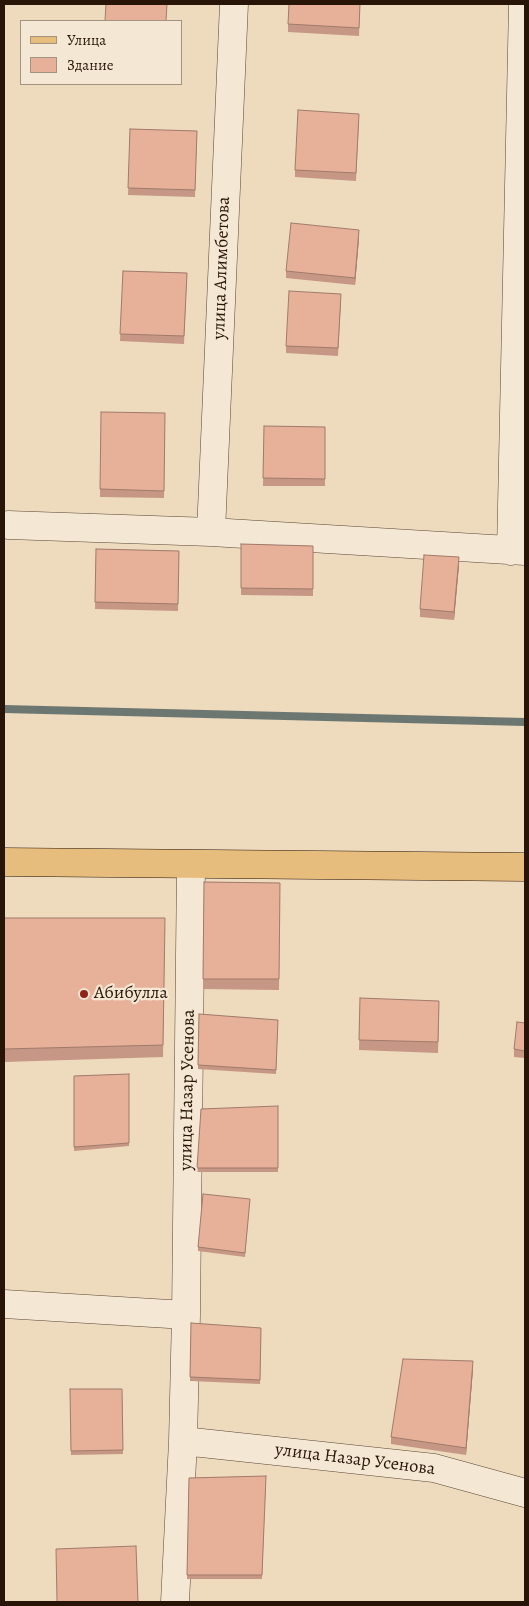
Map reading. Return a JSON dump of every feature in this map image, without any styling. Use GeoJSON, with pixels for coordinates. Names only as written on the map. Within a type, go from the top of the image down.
{"type":"FeatureCollection","features":[{"type":"Feature","properties":{"kind":"main road"},"geometry":{"type":"LineString","coordinates":[[4,862],[525,867]]}},
{"type":"Feature","properties":{"kind":"street","name":"улица Алимбетова"},"geometry":{"type":"LineString","coordinates":[[211,532],[234,4]]}},
{"type":"Feature","properties":{"kind":"street"},"geometry":{"type":"LineString","coordinates":[[8,525],[211,532],[518,551],[523,4]]}},
{"type":"Feature","properties":{"kind":"street","name":"улица Назар Усенова"},"geometry":{"type":"LineString","coordinates":[[175,1602],[183,1441],[186,1315],[191,865]]}},
{"type":"Feature","properties":{"kind":"street"},"geometry":{"type":"LineString","coordinates":[[4,1304],[186,1315]]}},
{"type":"Feature","properties":{"kind":"street","name":"улица Назар Усенова"},"geometry":{"type":"LineString","coordinates":[[183,1441],[434,1468],[525,1493]]}},
{"type":"Feature","properties":{"kind":"building"},"geometry":{"type":"Polygon","coordinates":[[[106,4],[167,4],[166,20],[105,20],[106,4]]]}},
{"type":"Feature","properties":{"kind":"building"},"geometry":{"type":"Polygon","coordinates":[[[289,4],[360,4],[359,28],[288,24],[289,4]]]}},
{"type":"Feature","properties":{"kind":"building"},"geometry":{"type":"Polygon","coordinates":[[[298,110],[359,114],[356,173],[295,170],[298,110]]]}},
{"type":"Feature","properties":{"kind":"building"},"geometry":{"type":"Polygon","coordinates":[[[130,129],[197,131],[195,190],[128,188],[130,129]]]}},
{"type":"Feature","properties":{"kind":"building"},"geometry":{"type":"Polygon","coordinates":[[[291,223],[359,230],[355,278],[286,271],[291,223]]]}},
{"type":"Feature","properties":{"kind":"building"},"geometry":{"type":"Polygon","coordinates":[[[123,271],[187,273],[184,336],[120,334],[123,271]]]}},
{"type":"Feature","properties":{"kind":"building"},"geometry":{"type":"Polygon","coordinates":[[[289,291],[341,294],[338,348],[286,346],[289,291]]]}},
{"type":"Feature","properties":{"kind":"building"},"geometry":{"type":"Polygon","coordinates":[[[101,412],[165,413],[164,491],[100,489],[101,412]]]}},
{"type":"Feature","properties":{"kind":"building"},"geometry":{"type":"Polygon","coordinates":[[[264,426],[325,427],[325,479],[263,478],[264,426]]]}},
{"type":"Feature","properties":{"kind":"building"},"geometry":{"type":"Polygon","coordinates":[[[241,544],[313,546],[313,589],[241,588],[241,544]]]}},
{"type":"Feature","properties":{"kind":"building"},"geometry":{"type":"Polygon","coordinates":[[[96,549],[179,551],[178,604],[95,602],[96,549]]]}},
{"type":"Feature","properties":{"kind":"building"},"geometry":{"type":"Polygon","coordinates":[[[424,555],[459,557],[454,612],[420,609],[424,555]]]}},
{"type":"Feature","properties":{"kind":"building"},"geometry":{"type":"Polygon","coordinates":[[[204,882],[280,883],[279,979],[203,979],[204,882]]]}},
{"type":"Feature","properties":{"kind":"building","name":"Абибулла"},"geometry":{"type":"Polygon","coordinates":[[[4,918],[165,918],[163,1045],[4,1049],[4,918]]]}},
{"type":"Feature","properties":{"kind":"building"},"geometry":{"type":"Polygon","coordinates":[[[360,998],[439,1001],[438,1042],[359,1040],[360,998]]]}},
{"type":"Feature","properties":{"kind":"building"},"geometry":{"type":"Polygon","coordinates":[[[199,1014],[278,1020],[276,1070],[198,1065],[199,1014]]]}},
{"type":"Feature","properties":{"kind":"building"},"geometry":{"type":"Polygon","coordinates":[[[517,1022],[525,1023],[525,1051],[514,1049],[517,1022]]]}},
{"type":"Feature","properties":{"kind":"building"},"geometry":{"type":"Polygon","coordinates":[[[129,1074],[129,1143],[74,1147],[74,1076],[129,1074]]]}},
{"type":"Feature","properties":{"kind":"building"},"geometry":{"type":"Polygon","coordinates":[[[278,1106],[278,1168],[197,1168],[201,1109],[278,1106]]]}},
{"type":"Feature","properties":{"kind":"building"},"geometry":{"type":"Polygon","coordinates":[[[203,1194],[250,1199],[245,1253],[198,1247],[203,1194]]]}},
{"type":"Feature","properties":{"kind":"building"},"geometry":{"type":"Polygon","coordinates":[[[191,1323],[261,1328],[260,1380],[190,1377],[191,1323]]]}},
{"type":"Feature","properties":{"kind":"building"},"geometry":{"type":"Polygon","coordinates":[[[403,1359],[473,1361],[466,1448],[391,1437],[403,1359]]]}},
{"type":"Feature","properties":{"kind":"building"},"geometry":{"type":"Polygon","coordinates":[[[70,1389],[122,1389],[123,1450],[71,1451],[70,1389]]]}},
{"type":"Feature","properties":{"kind":"building"},"geometry":{"type":"Polygon","coordinates":[[[266,1476],[262,1575],[187,1575],[189,1478],[266,1476]]]}},
{"type":"Feature","properties":{"kind":"building"},"geometry":{"type":"Polygon","coordinates":[[[136,1546],[138,1602],[57,1602],[56,1549],[136,1546]]]}},
{"type":"Feature","properties":{"kind":"waterway"},"geometry":{"type":"LineString","coordinates":[[4,709],[525,722]]}},
{"type":"Feature","properties":{"kind":"place","name":"Абибулла"},"geometry":{"type":"Point","coordinates":[84,994]}}]}
